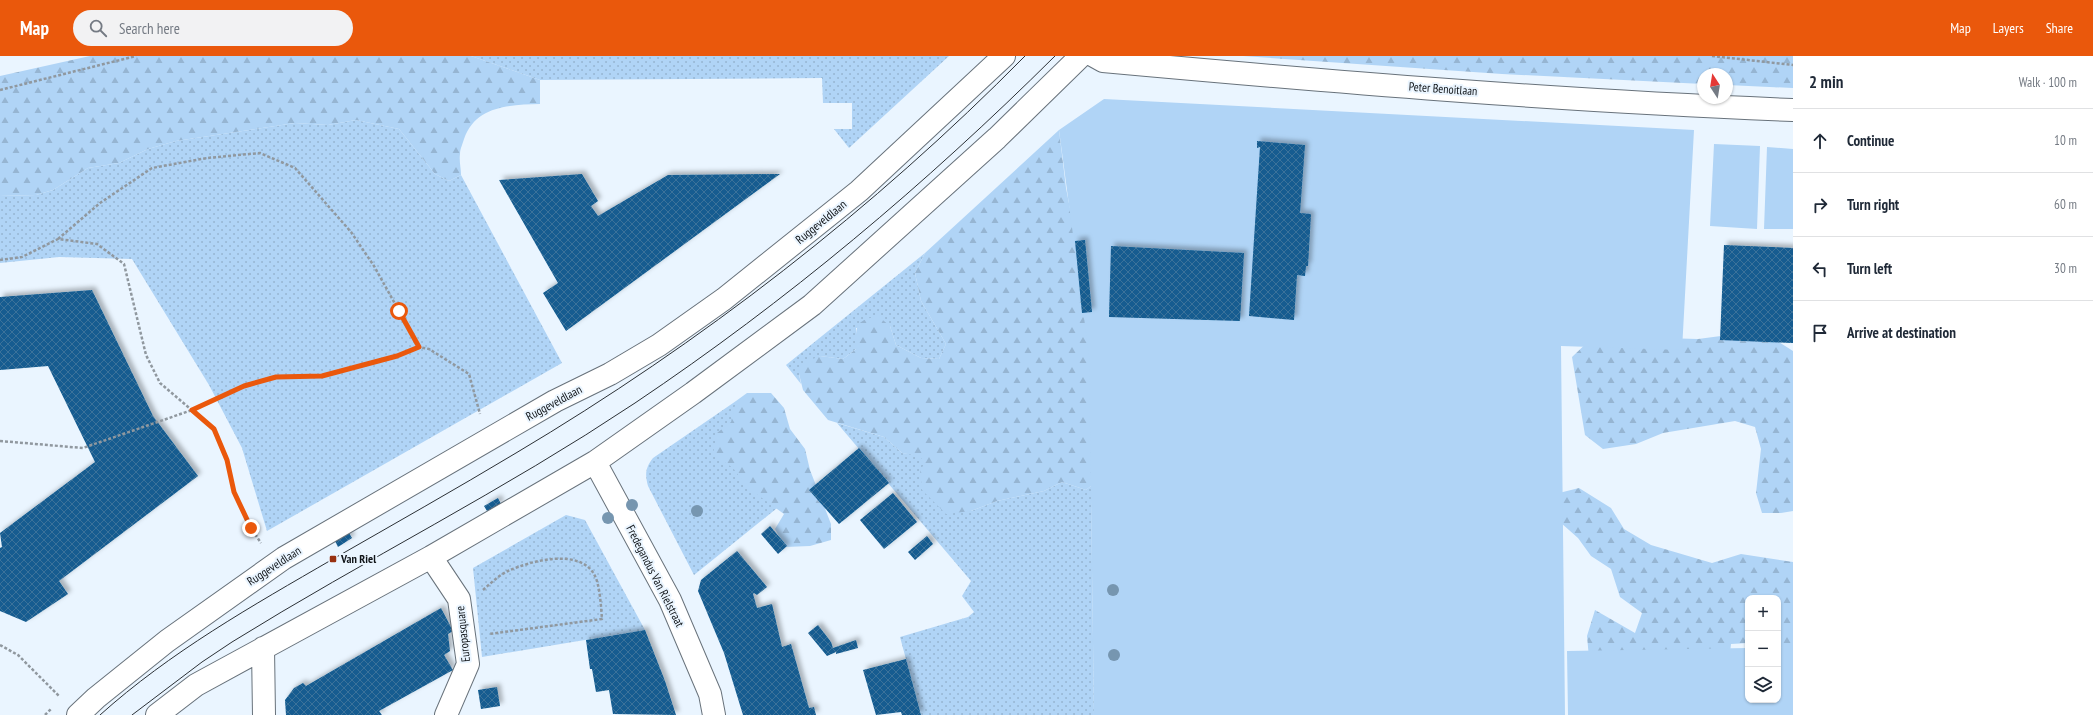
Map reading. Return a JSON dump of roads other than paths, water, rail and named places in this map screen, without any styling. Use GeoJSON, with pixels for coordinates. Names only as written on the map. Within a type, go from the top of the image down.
{"type":"FeatureCollection","features":[{"type":"Feature","properties":{"kind":"street","name":"Ruggeveldlaan"},"geometry":{"type":"LineString","coordinates":[[78,715],[96,698],[167,641],[284,558],[555,401],[610,374],[659,345],[718,303],[859,191],[1004,56]]}},
{"type":"Feature","properties":{"kind":"street"},"geometry":{"type":"LineString","coordinates":[[157,715],[196,685],[431,557],[595,462],[812,305],[997,138],[1081,56]]}},
{"type":"Feature","properties":{"kind":"street","name":"Peter Benoitlaan"},"geometry":{"type":"LineString","coordinates":[[1094,56],[1103,61],[1345,83],[1695,106],[1793,110]]}},
{"type":"Feature","properties":{"kind":"street","name":"Fredegandus Van Rielstraat"},"geometry":{"type":"LineString","coordinates":[[595,462],[670,600],[710,694],[714,715]]}},
{"type":"Feature","properties":{"kind":"street","name":"Europasquare"},"geometry":{"type":"LineString","coordinates":[[431,557],[459,599],[468,664],[446,715]]}},
{"type":"Feature","properties":{"kind":"street"},"geometry":{"type":"LineString","coordinates":[[263,648],[264,715]]}},
{"type":"Feature","properties":{"kind":"tram line"},"geometry":{"type":"LineString","coordinates":[[100,715],[127,692],[183,650],[212,631],[272,594],[448,493],[585,411],[719,319],[783,271],[908,167],[1025,56]]}},
{"type":"Feature","properties":{"kind":"tram line"},"geometry":{"type":"LineString","coordinates":[[132,715],[202,662],[232,642],[332,582],[536,466],[635,403],[691,364],[746,324],[853,240],[956,150],[1055,56]]}},
{"type":"Feature","properties":{"kind":"place","name":"Van Riel"},"geometry":{"type":"Point","coordinates":[333,559]}}]}
